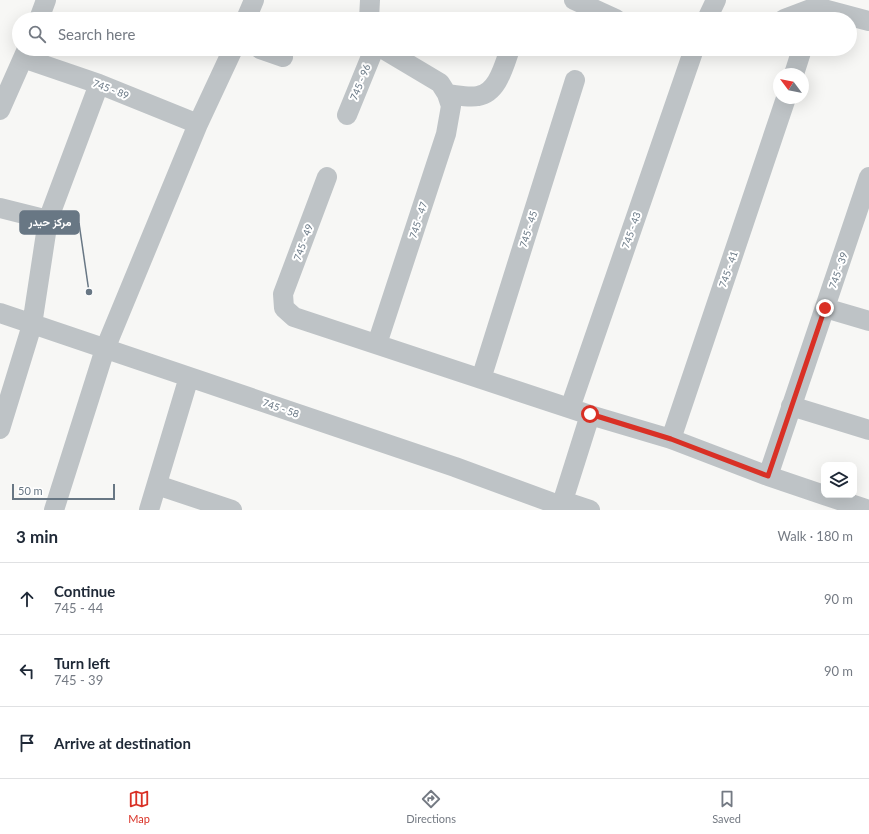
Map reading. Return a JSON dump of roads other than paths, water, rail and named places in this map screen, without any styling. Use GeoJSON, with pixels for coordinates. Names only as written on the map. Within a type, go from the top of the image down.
{"type":"FeatureCollection","features":[{"type":"Feature","properties":{"kind":"street"},"geometry":{"type":"LineString","coordinates":[[42,12],[46,0]]}},
{"type":"Feature","properties":{"kind":"street"},"geometry":{"type":"LineString","coordinates":[[249,12],[254,0]]}},
{"type":"Feature","properties":{"kind":"street"},"geometry":{"type":"LineString","coordinates":[[369,12],[370,0]]}},
{"type":"Feature","properties":{"kind":"street"},"geometry":{"type":"LineString","coordinates":[[574,0],[601,12]]}},
{"type":"Feature","properties":{"kind":"street"},"geometry":{"type":"LineString","coordinates":[[710,12],[716,0]]}},
{"type":"Feature","properties":{"kind":"street"},"geometry":{"type":"LineString","coordinates":[[857,19],[869,21]]}},
{"type":"Feature","properties":{"kind":"street"},"geometry":{"type":"LineString","coordinates":[[2,98],[24,56]]}},
{"type":"Feature","properties":{"kind":"street","name":"745 - 89"},"geometry":{"type":"LineString","coordinates":[[30,56],[198,124]]}},
{"type":"Feature","properties":{"kind":"street"},"geometry":{"type":"LineString","coordinates":[[54,510],[105,348],[198,124],[230,56]]}},
{"type":"Feature","properties":{"kind":"street","name":"745 - 96"},"geometry":{"type":"LineString","coordinates":[[347,115],[371,56]]}},
{"type":"Feature","properties":{"kind":"street"},"geometry":{"type":"LineString","coordinates":[[395,56],[440,83],[447,94],[478,96],[488,93],[496,84],[507,56]]}},
{"type":"Feature","properties":{"kind":"street","name":"745 - 43"},"geometry":{"type":"LineString","coordinates":[[570,408],[691,56]]}},
{"type":"Feature","properties":{"kind":"street"},"geometry":{"type":"LineString","coordinates":[[796,68],[800,56]]}},
{"type":"Feature","properties":{"kind":"street","name":"745 - 45"},"geometry":{"type":"LineString","coordinates":[[481,379],[575,80]]}},
{"type":"Feature","properties":{"kind":"street"},"geometry":{"type":"LineString","coordinates":[[0,429],[32,325],[48,220],[98,84]]}},
{"type":"Feature","properties":{"kind":"street","name":"745 - 47"},"geometry":{"type":"LineString","coordinates":[[377,344],[446,134],[451,106],[447,94]]}},
{"type":"Feature","properties":{"kind":"street","name":"745 - 41"},"geometry":{"type":"LineString","coordinates":[[671,439],[784,104]]}},
{"type":"Feature","properties":{"kind":"street","name":"745 - 49"},"geometry":{"type":"LineString","coordinates":[[327,177],[283,294],[284,308],[294,317],[377,344]]}},
{"type":"Feature","properties":{"kind":"street","name":"745 - 39"},"geometry":{"type":"LineString","coordinates":[[768,476],[825,308],[863,214],[869,177]]}},
{"type":"Feature","properties":{"kind":"street"},"geometry":{"type":"LineString","coordinates":[[0,208],[48,220]]}},
{"type":"Feature","properties":{"kind":"street"},"geometry":{"type":"LineString","coordinates":[[825,308],[869,321]]}},
{"type":"Feature","properties":{"kind":"street","name":"745 - 58"},"geometry":{"type":"LineString","coordinates":[[0,313],[455,467],[561,506],[590,510]]}},
{"type":"Feature","properties":{"kind":"street"},"geometry":{"type":"LineString","coordinates":[[377,344],[570,408],[671,439],[768,476],[821,494]]}},
{"type":"Feature","properties":{"kind":"street"},"geometry":{"type":"LineString","coordinates":[[149,510],[189,377]]}},
{"type":"Feature","properties":{"kind":"street"},"geometry":{"type":"LineString","coordinates":[[791,406],[869,430]]}},
{"type":"Feature","properties":{"kind":"street"},"geometry":{"type":"LineString","coordinates":[[561,506],[590,414]]}},
{"type":"Feature","properties":{"kind":"street"},"geometry":{"type":"LineString","coordinates":[[157,485],[232,510]]}},
{"type":"Feature","properties":{"kind":"street"},"geometry":{"type":"LineString","coordinates":[[833,498],[869,510]]}},
{"type":"Feature","properties":{"kind":"place","name":"مركز حيدر"},"geometry":{"type":"Point","coordinates":[89,292]}}]}
